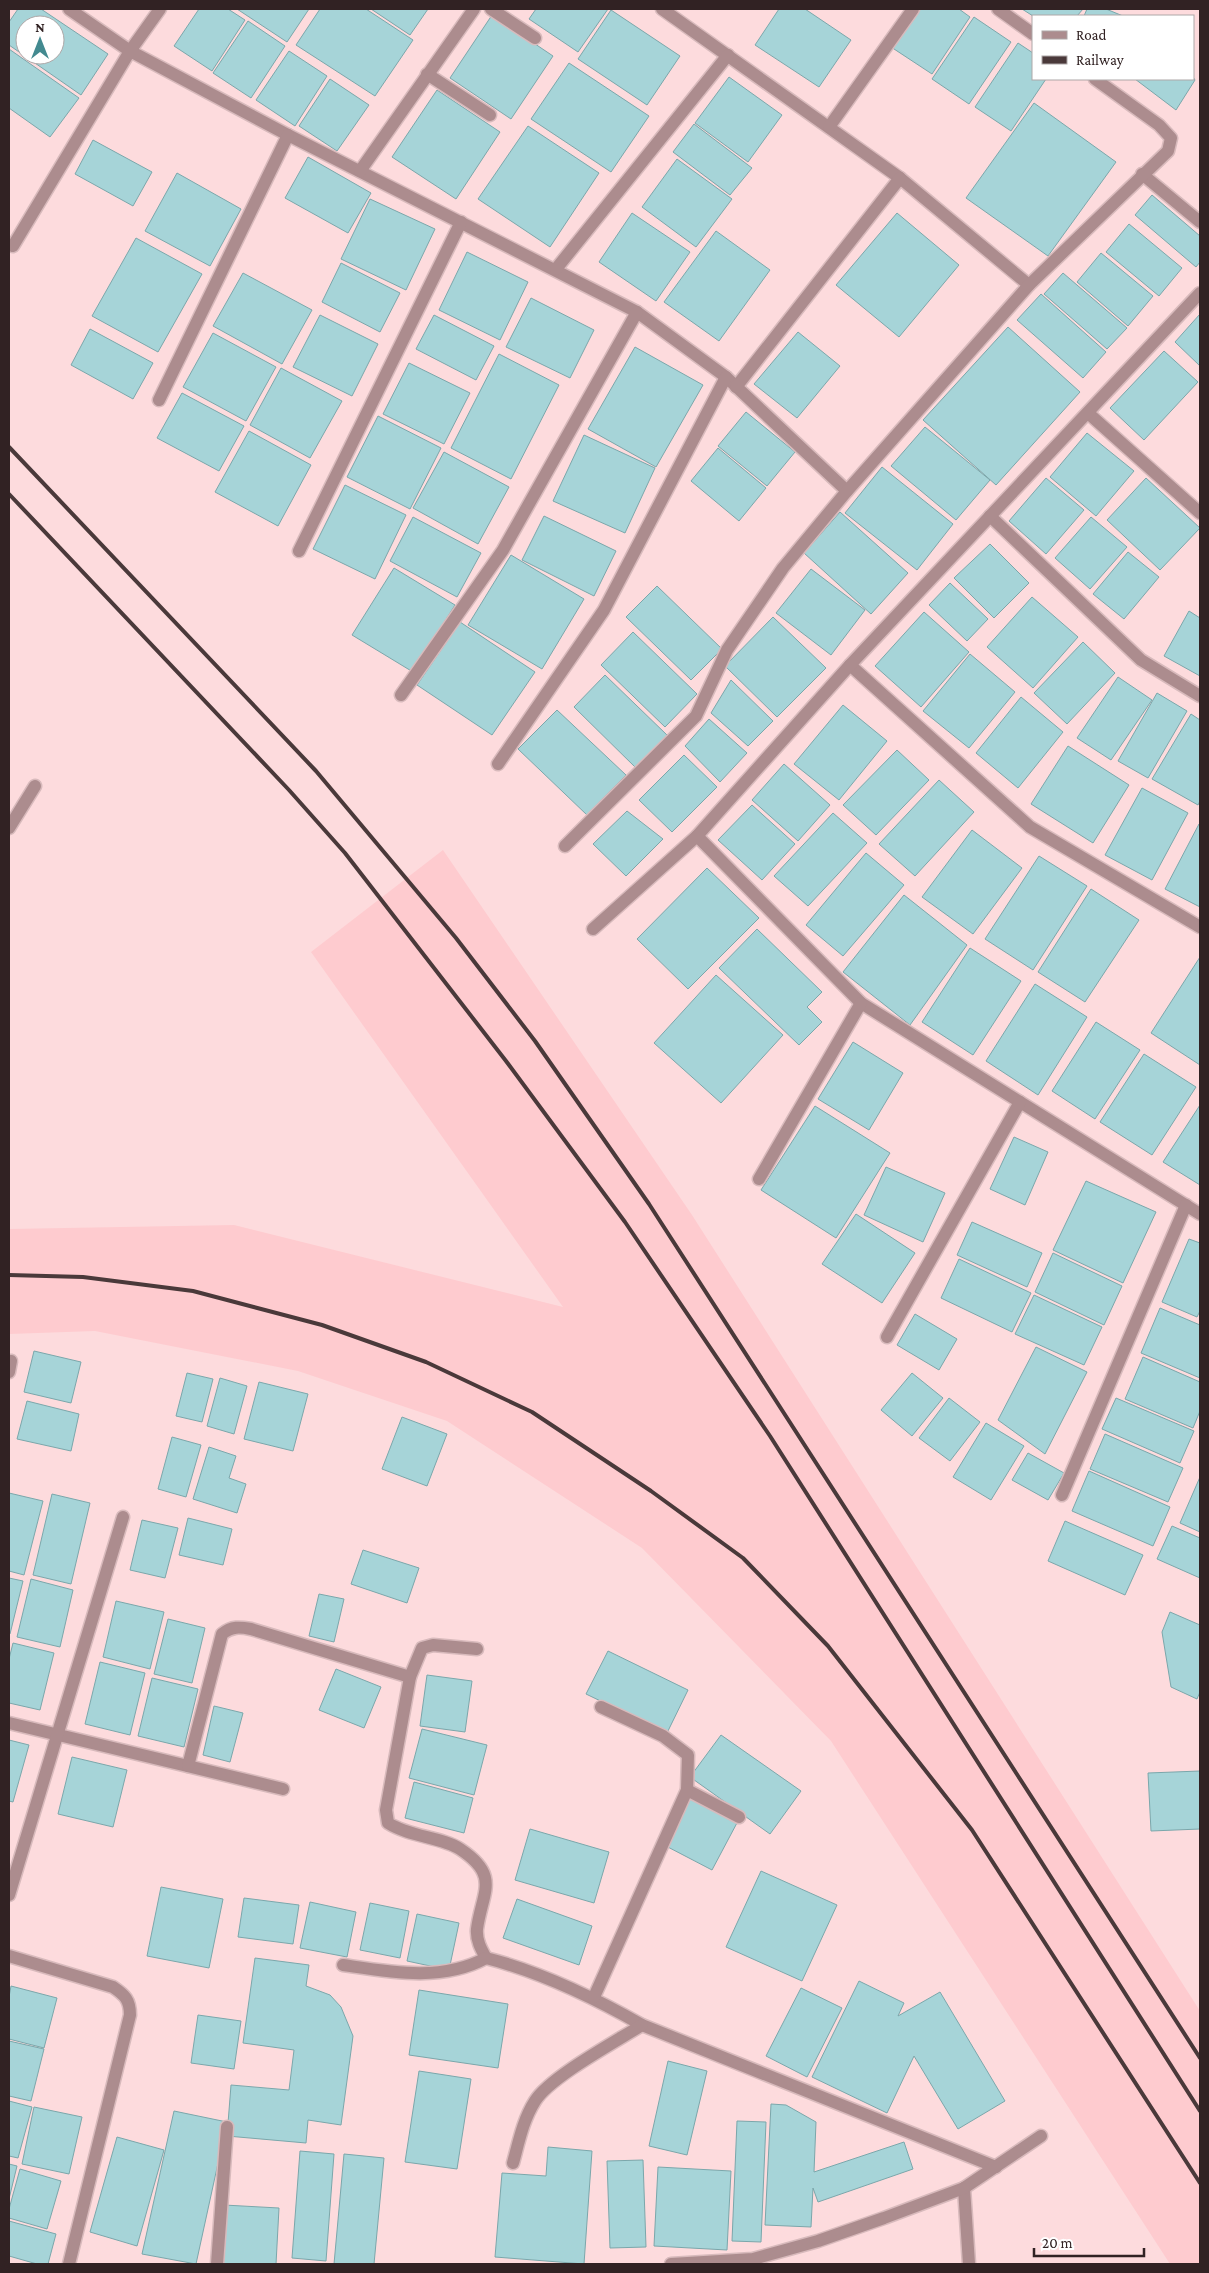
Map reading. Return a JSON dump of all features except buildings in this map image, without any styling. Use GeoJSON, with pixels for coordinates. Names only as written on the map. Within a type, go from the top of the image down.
{"type":"FeatureCollection","features":[{"type":"Feature","properties":{"kind":"street"},"geometry":{"type":"LineString","coordinates":[[69,9],[130,51],[288,135],[556,269],[637,312],[726,377],[847,491]]}},
{"type":"Feature","properties":{"kind":"street"},"geometry":{"type":"LineString","coordinates":[[13,246],[130,51],[160,9]]}},
{"type":"Feature","properties":{"kind":"street"},"geometry":{"type":"LineString","coordinates":[[360,171],[474,9]]}},
{"type":"Feature","properties":{"kind":"street"},"geometry":{"type":"LineString","coordinates":[[491,9],[534,38]]}},
{"type":"Feature","properties":{"kind":"street"},"geometry":{"type":"LineString","coordinates":[[662,9],[900,178],[1030,285]]}},
{"type":"Feature","properties":{"kind":"street"},"geometry":{"type":"LineString","coordinates":[[829,128],[913,9]]}},
{"type":"Feature","properties":{"kind":"street"},"geometry":{"type":"LineString","coordinates":[[998,9],[1032,33]]}},
{"type":"Feature","properties":{"kind":"street"},"geometry":{"type":"LineString","coordinates":[[556,269],[728,55]]}},
{"type":"Feature","properties":{"kind":"street"},"geometry":{"type":"LineString","coordinates":[[428,74],[490,115]]}},
{"type":"Feature","properties":{"kind":"street"},"geometry":{"type":"LineString","coordinates":[[565,846],[696,716],[727,650],[783,568],[847,491],[1030,285],[1142,174],[1168,151],[1171,138],[1159,125],[1096,80]]}},
{"type":"Feature","properties":{"kind":"street"},"geometry":{"type":"LineString","coordinates":[[160,400],[288,135]]}},
{"type":"Feature","properties":{"kind":"street"},"geometry":{"type":"LineString","coordinates":[[1142,174],[1200,222]]}},
{"type":"Feature","properties":{"kind":"street"},"geometry":{"type":"LineString","coordinates":[[736,387],[900,178]]}},
{"type":"Feature","properties":{"kind":"street"},"geometry":{"type":"LineString","coordinates":[[299,551],[461,222]]}},
{"type":"Feature","properties":{"kind":"street"},"geometry":{"type":"LineString","coordinates":[[593,929],[697,836],[850,665],[1200,293]]}},
{"type":"Feature","properties":{"kind":"street"},"geometry":{"type":"LineString","coordinates":[[401,695],[504,550],[637,312]]}},
{"type":"Feature","properties":{"kind":"street"},"geometry":{"type":"LineString","coordinates":[[498,764],[604,610],[726,377]]}},
{"type":"Feature","properties":{"kind":"street"},"geometry":{"type":"LineString","coordinates":[[1088,413],[1200,514]]}},
{"type":"Feature","properties":{"kind":"street"},"geometry":{"type":"LineString","coordinates":[[990,516],[1141,660],[1200,696]]}},
{"type":"Feature","properties":{"kind":"street"},"geometry":{"type":"LineString","coordinates":[[850,665],[1030,827],[1200,927]]}},
{"type":"Feature","properties":{"kind":"street"},"geometry":{"type":"LineString","coordinates":[[9,828],[36,786]]}},
{"type":"Feature","properties":{"kind":"street"},"geometry":{"type":"LineString","coordinates":[[697,836],[861,1003],[1200,1214]]}},
{"type":"Feature","properties":{"kind":"street"},"geometry":{"type":"LineString","coordinates":[[759,1179],[861,1003]]}},
{"type":"Feature","properties":{"kind":"street"},"geometry":{"type":"LineString","coordinates":[[887,1337],[1020,1102]]}},
{"type":"Feature","properties":{"kind":"street"},"geometry":{"type":"LineString","coordinates":[[1062,1495],[1186,1204]]}},
{"type":"Feature","properties":{"kind":"street"},"geometry":{"type":"LineString","coordinates":[[9,1895],[123,1517]]}},
{"type":"Feature","properties":{"kind":"street"},"geometry":{"type":"LineString","coordinates":[[188,1766],[222,1634],[228,1629],[238,1627],[251,1629],[410,1677]]}},
{"type":"Feature","properties":{"kind":"street"},"geometry":{"type":"LineString","coordinates":[[477,1650],[433,1645],[422,1648],[410,1677],[386,1810],[388,1823],[399,1830],[458,1847],[476,1860],[488,1885],[477,1930],[479,1945],[486,1958],[594,1998],[642,2025],[996,2167]]}},
{"type":"Feature","properties":{"kind":"street"},"geometry":{"type":"LineString","coordinates":[[594,1998],[687,1790],[688,1755],[663,1736],[601,1707]]}},
{"type":"Feature","properties":{"kind":"street"},"geometry":{"type":"LineString","coordinates":[[9,1723],[283,1789]]}},
{"type":"Feature","properties":{"kind":"street"},"geometry":{"type":"LineString","coordinates":[[687,1790],[739,1817]]}},
{"type":"Feature","properties":{"kind":"street"},"geometry":{"type":"LineString","coordinates":[[9,1956],[113,1986],[124,1994],[130,2002],[130,2015],[70,2264]]}},
{"type":"Feature","properties":{"kind":"street"},"geometry":{"type":"LineString","coordinates":[[343,1965],[400,1974],[444,1972],[472,1966],[486,1958]]}},
{"type":"Feature","properties":{"kind":"street"},"geometry":{"type":"LineString","coordinates":[[513,2163],[524,2121],[536,2099],[553,2082],[642,2025]]}},
{"type":"Feature","properties":{"kind":"street"},"geometry":{"type":"LineString","coordinates":[[216,2264],[227,2127]]}},
{"type":"Feature","properties":{"kind":"street"},"geometry":{"type":"LineString","coordinates":[[671,2264],[750,2262],[818,2241],[964,2188],[1041,2136]]}},
{"type":"Feature","properties":{"kind":"street"},"geometry":{"type":"LineString","coordinates":[[964,2188],[969,2264]]}},
{"type":"Feature","properties":{"kind":"shaded area"},"geometry":{"type":"Polygon","coordinates":[[[443,850],[692,1215],[1200,2011],[1200,2264],[1170,2264],[831,1741],[642,1548],[447,1421],[298,1371],[95,1331],[9,1334],[9,1229],[234,1225],[563,1307],[311,952],[443,850]]]}},
{"type":"Feature","properties":{"kind":"railway"},"geometry":{"type":"LineString","coordinates":[[9,447],[316,771],[456,938],[535,1041],[649,1204],[1200,2058]]}},
{"type":"Feature","properties":{"kind":"railway"},"geometry":{"type":"LineString","coordinates":[[9,494],[289,790],[345,853],[506,1061],[625,1222],[770,1436],[1200,2111]]}},
{"type":"Feature","properties":{"kind":"railway"},"geometry":{"type":"LineString","coordinates":[[9,1275],[83,1277],[193,1291],[322,1325],[426,1362],[532,1412],[651,1491],[743,1558],[828,1646],[972,1830],[1200,2183]]}}]}
